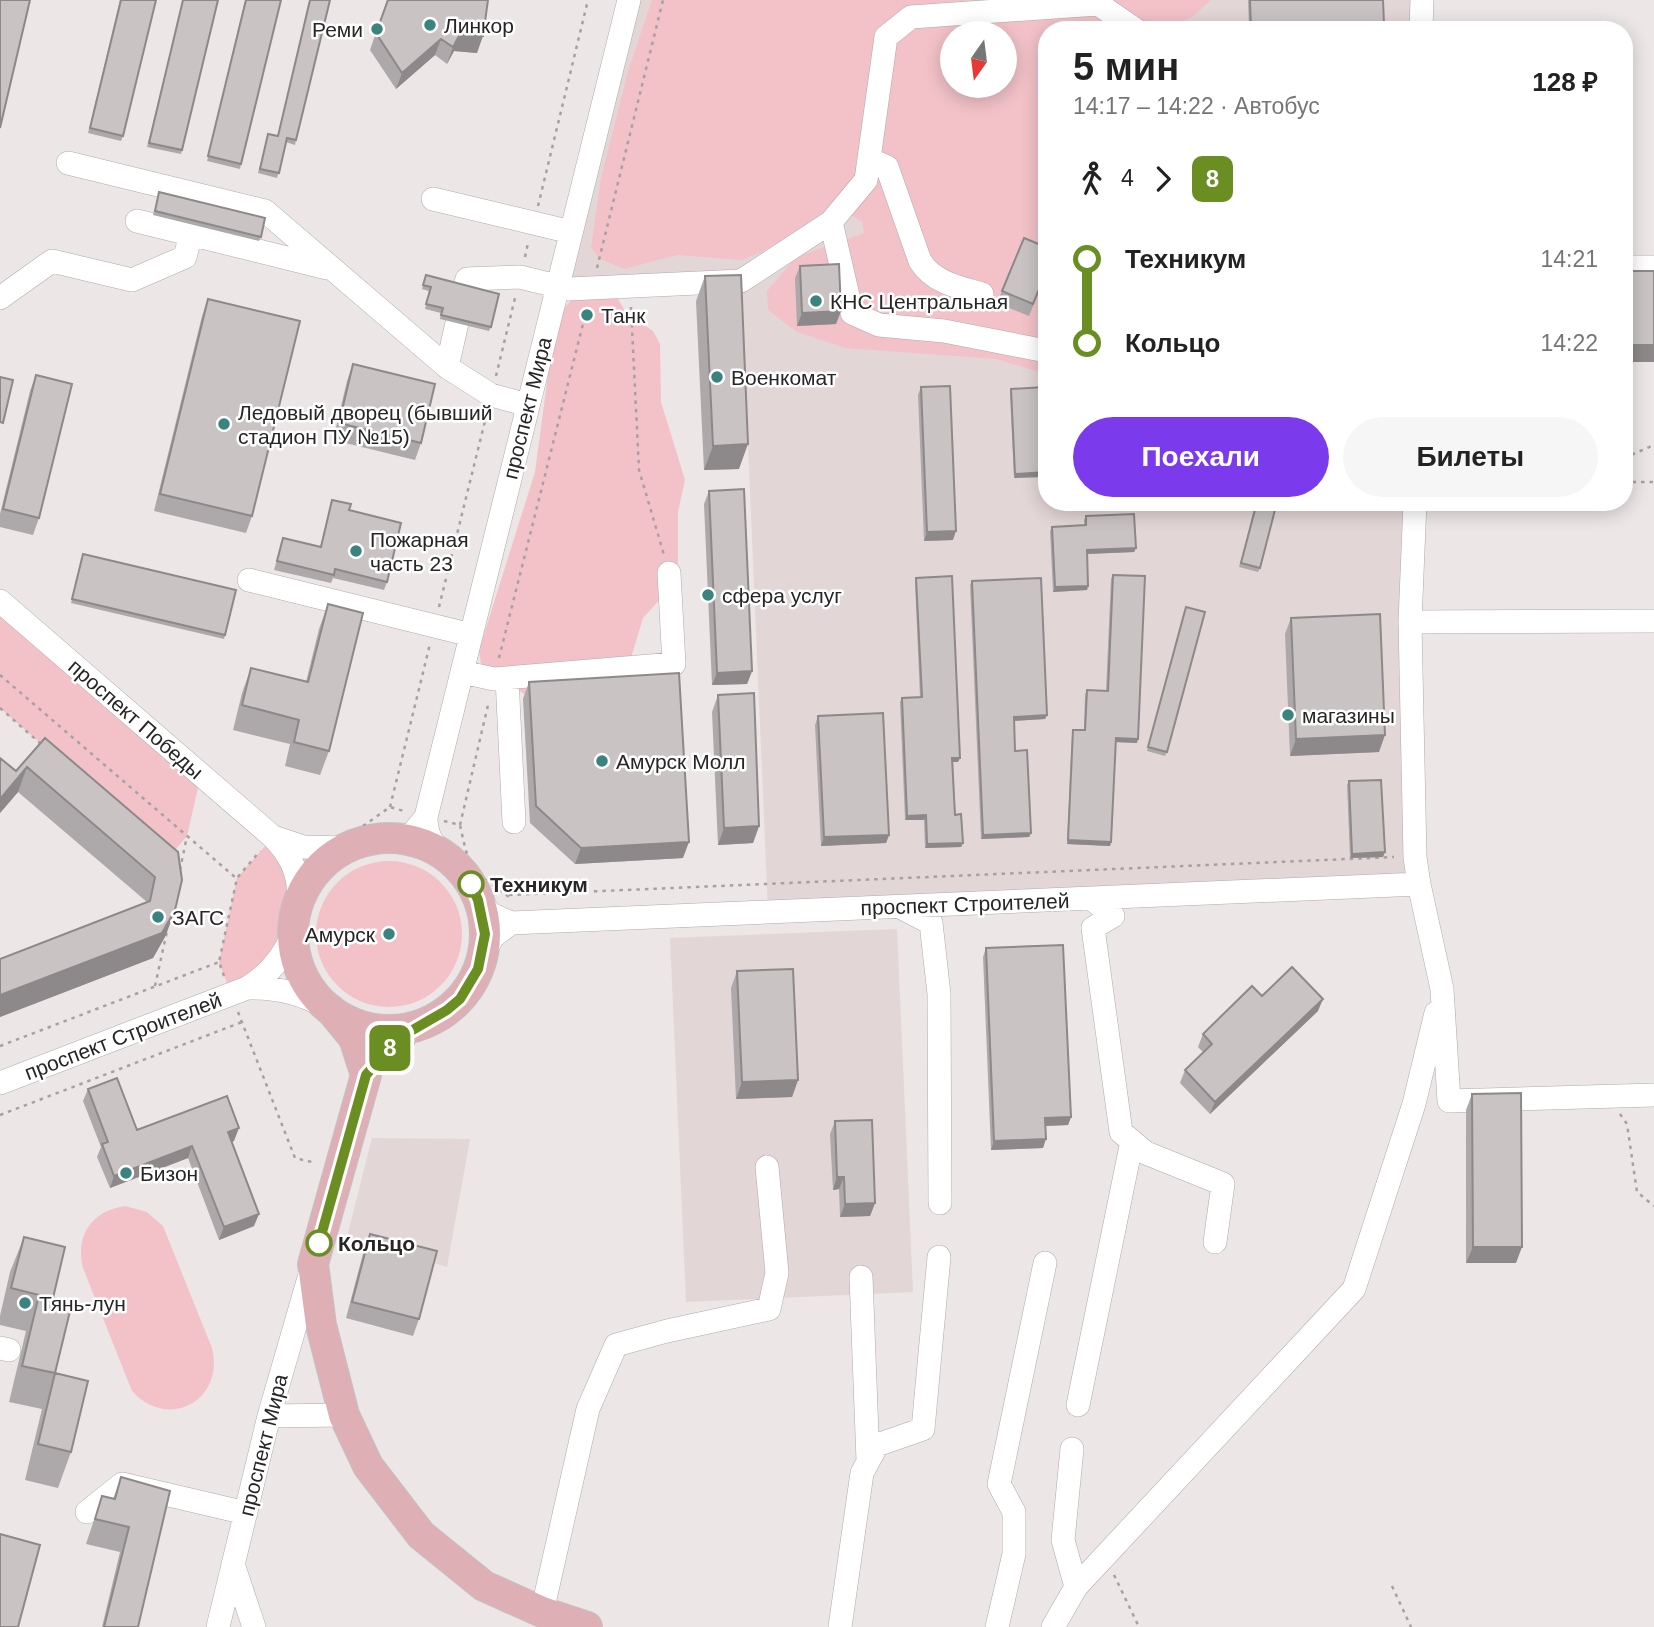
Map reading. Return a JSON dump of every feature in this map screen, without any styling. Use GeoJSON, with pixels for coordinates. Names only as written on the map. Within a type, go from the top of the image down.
{"type":"FeatureCollection","features":[{"type":"Feature","properties":{"kind":"main road"},"geometry":{"type":"LineString","coordinates":[[374,1075],[340,1018],[318,998],[299,968],[293,934],[299,899],[318,869],[346,848],[363,842],[398,838],[424,845],[447,858],[471,884],[478,900],[488,958],[478,969],[465,992],[447,1010],[398,1040],[374,1075],[313,1264],[321,1325],[344,1415],[368,1466],[421,1535],[484,1586],[581,1626]]}},
{"type":"Feature","properties":{"kind":"main road"},"geometry":{"type":"LineString","coordinates":[[331,1010],[362,1026],[380,1029],[415,1026],[431,1020]]}},
{"type":"Feature","properties":{"kind":"street","name":"проспект Мира"},"geometry":{"type":"LineString","coordinates":[[426,817],[629,0]]}},
{"type":"Feature","properties":{"kind":"street"},"geometry":{"type":"LineString","coordinates":[[1421,21],[1422,0]]}},
{"type":"Feature","properties":{"kind":"street"},"geometry":{"type":"LineString","coordinates":[[464,290],[467,279],[520,277],[569,289],[741,281],[831,222],[866,180],[887,37],[911,17],[1100,2],[1124,21]]}},
{"type":"Feature","properties":{"kind":"street"},"geometry":{"type":"LineString","coordinates":[[869,159],[887,167],[920,261],[926,271],[941,281],[982,294]]}},
{"type":"Feature","properties":{"kind":"street"},"geometry":{"type":"LineString","coordinates":[[68,163],[265,211],[447,367],[491,395],[528,405]]}},
{"type":"Feature","properties":{"kind":"street"},"geometry":{"type":"LineString","coordinates":[[433,199],[571,232]]}},
{"type":"Feature","properties":{"kind":"street"},"geometry":{"type":"LineString","coordinates":[[137,221],[334,270]]}},
{"type":"Feature","properties":{"kind":"street"},"geometry":{"type":"LineString","coordinates":[[831,222],[852,313],[879,324],[944,331],[1038,349]]}},
{"type":"Feature","properties":{"kind":"street"},"geometry":{"type":"LineString","coordinates":[[0,298],[52,261],[132,280],[185,257],[191,234]]}},
{"type":"Feature","properties":{"kind":"street"},"geometry":{"type":"LineString","coordinates":[[1633,267],[1654,267]]}},
{"type":"Feature","properties":{"kind":"street"},"geometry":{"type":"LineString","coordinates":[[447,367],[457,323]]}},
{"type":"Feature","properties":{"kind":"street"},"geometry":{"type":"LineString","coordinates":[[1415,511],[1410,622],[1415,857],[1442,989],[1449,1101],[1654,1095]]}},
{"type":"Feature","properties":{"kind":"street"},"geometry":{"type":"LineString","coordinates":[[462,672],[500,679],[674,664],[669,573]]}},
{"type":"Feature","properties":{"kind":"street"},"geometry":{"type":"LineString","coordinates":[[249,580],[471,635]]}},
{"type":"Feature","properties":{"kind":"street","name":"проспект Победы"},"geometry":{"type":"LineString","coordinates":[[0,601],[273,837]]}},
{"type":"Feature","properties":{"kind":"street"},"geometry":{"type":"LineString","coordinates":[[1410,622],[1654,621]]}},
{"type":"Feature","properties":{"kind":"street"},"geometry":{"type":"LineString","coordinates":[[500,679],[514,822]]}},
{"type":"Feature","properties":{"kind":"street"},"geometry":{"type":"LineString","coordinates":[[398,838],[413,833],[426,817]]}},
{"type":"Feature","properties":{"kind":"street"},"geometry":{"type":"LineString","coordinates":[[426,817],[426,826],[433,844],[447,858]]}},
{"type":"Feature","properties":{"kind":"street"},"geometry":{"type":"LineString","coordinates":[[273,837],[303,847],[346,848]]}},
{"type":"Feature","properties":{"kind":"street"},"geometry":{"type":"LineString","coordinates":[[273,837],[283,847],[295,868],[299,899]]}},
{"type":"Feature","properties":{"kind":"street","name":"проспект Строителей"},"geometry":{"type":"LineString","coordinates":[[511,923],[1419,884]]}},
{"type":"Feature","properties":{"kind":"street"},"geometry":{"type":"LineString","coordinates":[[1092,899],[1113,916],[1093,928],[1121,1132],[1146,1153],[1223,1184],[1215,1242]]}},
{"type":"Feature","properties":{"kind":"street"},"geometry":{"type":"LineString","coordinates":[[478,900],[491,914],[511,923],[494,936],[488,958]]}},
{"type":"Feature","properties":{"kind":"street"},"geometry":{"type":"LineString","coordinates":[[899,907],[930,923],[939,994],[940,1203]]}},
{"type":"Feature","properties":{"kind":"street"},"geometry":{"type":"LineString","coordinates":[[247,988],[274,967],[293,934]]}},
{"type":"Feature","properties":{"kind":"street"},"geometry":{"type":"LineString","coordinates":[[247,988],[288,991],[317,1001],[331,1010]]}},
{"type":"Feature","properties":{"kind":"street","name":"проспект Строителей"},"geometry":{"type":"LineString","coordinates":[[0,1083],[247,988]]}},
{"type":"Feature","properties":{"kind":"street"},"geometry":{"type":"LineString","coordinates":[[1054,1627],[1076,1587],[1354,1289],[1415,1104],[1442,989]]}},
{"type":"Feature","properties":{"kind":"street"},"geometry":{"type":"LineString","coordinates":[[1078,1405],[1132,1141]]}},
{"type":"Feature","properties":{"kind":"street"},"geometry":{"type":"LineString","coordinates":[[542,1612],[589,1409],[616,1345],[667,1331],[769,1310],[778,1273],[767,1167]]}},
{"type":"Feature","properties":{"kind":"street"},"geometry":{"type":"LineString","coordinates":[[840,1627],[862,1473],[877,1445],[923,1429],[939,1257]]}},
{"type":"Feature","properties":{"kind":"street"},"geometry":{"type":"LineString","coordinates":[[997,1627],[1014,1554],[1014,1512],[999,1484],[1045,1263]]}},
{"type":"Feature","properties":{"kind":"street","name":"проспект Мира"},"geometry":{"type":"LineString","coordinates":[[218,1627],[269,1416],[313,1264]]}},
{"type":"Feature","properties":{"kind":"street"},"geometry":{"type":"LineString","coordinates":[[861,1277],[868,1461]]}},
{"type":"Feature","properties":{"kind":"street"},"geometry":{"type":"LineString","coordinates":[[269,1416],[344,1415]]}},
{"type":"Feature","properties":{"kind":"street"},"geometry":{"type":"LineString","coordinates":[[1072,1448],[1063,1539],[1076,1587]]}},
{"type":"Feature","properties":{"kind":"street"},"geometry":{"type":"LineString","coordinates":[[87,1512],[122,1484],[246,1513]]}},
{"type":"Feature","properties":{"kind":"street"},"geometry":{"type":"LineString","coordinates":[[233,1564],[254,1627]]}},
{"type":"Feature","properties":{"kind":"path"},"geometry":{"type":"LineString","coordinates":[[460,825],[500,679],[663,0]]}},
{"type":"Feature","properties":{"kind":"path"},"geometry":{"type":"LineString","coordinates":[[630,286],[639,470],[669,573]]}},
{"type":"Feature","properties":{"kind":"path"},"geometry":{"type":"LineString","coordinates":[[1633,454],[1654,445]]}},
{"type":"Feature","properties":{"kind":"path"},"geometry":{"type":"LineString","coordinates":[[1633,482],[1654,482]]}},
{"type":"Feature","properties":{"kind":"path"},"geometry":{"type":"LineString","coordinates":[[0,675],[237,878]]}},
{"type":"Feature","properties":{"kind":"path"},"geometry":{"type":"LineString","coordinates":[[0,708],[50,752]]}},
{"type":"Feature","properties":{"kind":"path"},"geometry":{"type":"LineString","coordinates":[[178,879],[187,836]]}},
{"type":"Feature","properties":{"kind":"path"},"geometry":{"type":"LineString","coordinates":[[509,895],[1415,857]]}},
{"type":"Feature","properties":{"kind":"path"},"geometry":{"type":"LineString","coordinates":[[176,861],[181,866]]}},
{"type":"Feature","properties":{"kind":"path"},"geometry":{"type":"LineString","coordinates":[[0,1046],[219,962],[237,878],[248,865]]}},
{"type":"Feature","properties":{"kind":"path"},"geometry":{"type":"LineString","coordinates":[[155,986],[169,923]]}},
{"type":"Feature","properties":{"kind":"path"},"geometry":{"type":"LineString","coordinates":[[374,1075],[411,1045],[454,1020],[469,1007],[481,991],[488,958]]}},
{"type":"Feature","properties":{"kind":"path"},"geometry":{"type":"LineString","coordinates":[[0,1115],[242,1022],[295,1157]]}},
{"type":"Feature","properties":{"kind":"path"},"geometry":{"type":"LineString","coordinates":[[1605,1095],[1627,1124],[1637,1192],[1654,1206]]}},
{"type":"Feature","properties":{"kind":"path"},"geometry":{"type":"LineString","coordinates":[[1106,1556],[1139,1627]]}},
{"type":"Feature","properties":{"kind":"path"},"geometry":{"type":"LineString","coordinates":[[1392,1586],[1411,1627]]}},
{"type":"Feature","properties":{"kind":"shaded area"},"geometry":{"type":"Polygon","coordinates":[[[629,0],[1422,0],[1421,21],[1038,21],[1038,511],[1415,511],[1419,884],[768,912],[741,282],[558,286],[629,0]]]}},
{"type":"Feature","properties":{"kind":"shaded area"},"geometry":{"type":"Polygon","coordinates":[[[652,0],[1211,0],[1192,17],[1182,21],[1038,21],[1038,372],[996,359],[845,348],[797,332],[768,310],[767,291],[796,257],[864,233],[862,221],[844,212],[820,214],[773,247],[742,260],[677,255],[624,269],[600,259],[591,248],[601,178],[628,71],[652,0]]]}},
{"type":"Feature","properties":{"kind":"shaded area"},"geometry":{"type":"Polygon","coordinates":[[[576,294],[617,297],[626,313],[653,331],[660,344],[661,402],[685,480],[678,512],[678,568],[673,585],[643,618],[624,681],[527,696],[481,664],[479,650],[535,472],[553,338],[561,312],[576,294]]]}},
{"type":"Feature","properties":{"kind":"shaded area"},"geometry":{"type":"Polygon","coordinates":[[[0,601],[201,775],[187,836],[170,856],[0,708],[0,601]]]}},
{"type":"Feature","properties":{"kind":"shaded area"},"geometry":{"type":"Polygon","coordinates":[[[273,837],[299,899],[293,934],[231,994],[219,962],[237,878],[273,837]]]}},
{"type":"Feature","properties":{"kind":"shaded area"},"geometry":{"type":"Polygon","coordinates":[[[389,861],[417,867],[440,883],[456,906],[462,934],[456,962],[440,985],[417,1001],[389,1007],[361,1001],[338,985],[322,962],[316,934],[322,906],[338,883],[361,867],[389,861]]]}},
{"type":"Feature","properties":{"kind":"shaded area"},"geometry":{"type":"Polygon","coordinates":[[[897,929],[913,1292],[686,1302],[670,938],[897,929]]]}},
{"type":"Feature","properties":{"kind":"shaded area"},"geometry":{"type":"Polygon","coordinates":[[[372,1138],[470,1139],[447,1267],[347,1237],[372,1138]]]}},
{"type":"Feature","properties":{"kind":"shaded area"},"geometry":{"type":"Polygon","coordinates":[[[125,1206],[147,1212],[163,1226],[212,1348],[214,1367],[210,1383],[202,1395],[177,1409],[162,1409],[146,1403],[132,1391],[83,1268],[82,1245],[89,1226],[103,1213],[125,1206]]]}},
{"type":"Feature","properties":{"kind":"building"},"geometry":{"type":"Polygon","coordinates":[[[0,0],[30,0],[0,128],[0,0]]]}},
{"type":"Feature","properties":{"kind":"building"},"geometry":{"type":"Polygon","coordinates":[[[121,0],[156,0],[123,136],[90,128],[121,0]]]}},
{"type":"Feature","properties":{"kind":"building"},"geometry":{"type":"Polygon","coordinates":[[[183,0],[218,0],[182,150],[149,143],[183,0]]]}},
{"type":"Feature","properties":{"kind":"building"},"geometry":{"type":"Polygon","coordinates":[[[246,0],[281,0],[241,164],[208,156],[246,0]]]}},
{"type":"Feature","properties":{"kind":"building"},"geometry":{"type":"Polygon","coordinates":[[[310,0],[330,0],[296,140],[287,138],[279,173],[260,169],[268,134],[278,136],[310,0]]]}},
{"type":"Feature","properties":{"kind":"building","name":"Линкор"},"geometry":{"type":"Polygon","coordinates":[[[388,0],[488,0],[483,36],[460,34],[453,47],[441,39],[402,73],[376,33],[388,0]]]}},
{"type":"Feature","properties":{"kind":"building"},"geometry":{"type":"Polygon","coordinates":[[[1250,0],[1383,0],[1384,21],[1251,21],[1250,0]]]}},
{"type":"Feature","properties":{"kind":"building"},"geometry":{"type":"Polygon","coordinates":[[[159,192],[265,218],[261,237],[155,211],[159,192]]]}},
{"type":"Feature","properties":{"kind":"building"},"geometry":{"type":"Polygon","coordinates":[[[1024,238],[1038,244],[1038,292],[1033,304],[1002,291],[1024,238]]]}},
{"type":"Feature","properties":{"kind":"building","name":"КНС Центральная"},"geometry":{"type":"Polygon","coordinates":[[[839,264],[841,311],[802,313],[800,266],[839,264]]]}},
{"type":"Feature","properties":{"kind":"building"},"geometry":{"type":"Polygon","coordinates":[[[1633,271],[1654,271],[1654,345],[1633,345],[1633,271]]]}},
{"type":"Feature","properties":{"kind":"building"},"geometry":{"type":"Polygon","coordinates":[[[426,275],[499,294],[491,327],[441,315],[443,308],[426,304],[431,287],[423,285],[426,275]]]}},
{"type":"Feature","properties":{"kind":"building","name":"Военкомат"},"geometry":{"type":"Polygon","coordinates":[[[741,275],[748,444],[713,446],[705,276],[741,275]]]}},
{"type":"Feature","properties":{"kind":"building","name":"Ледовый дворец (бывший cтадион ПУ №15)"},"geometry":{"type":"Polygon","coordinates":[[[208,299],[300,321],[252,516],[160,494],[208,299]]]}},
{"type":"Feature","properties":{"kind":"building"},"geometry":{"type":"Polygon","coordinates":[[[353,364],[435,384],[421,443],[339,423],[353,364]]]}},
{"type":"Feature","properties":{"kind":"building"},"geometry":{"type":"Polygon","coordinates":[[[36,375],[72,384],[39,518],[3,509],[36,375]]]}},
{"type":"Feature","properties":{"kind":"building"},"geometry":{"type":"Polygon","coordinates":[[[0,377],[13,380],[3,423],[0,422],[0,377]]]}},
{"type":"Feature","properties":{"kind":"building"},"geometry":{"type":"Polygon","coordinates":[[[950,386],[956,531],[927,532],[921,387],[950,386]]]}},
{"type":"Feature","properties":{"kind":"building"},"geometry":{"type":"Polygon","coordinates":[[[1038,387],[1038,473],[1015,474],[1011,389],[1038,387]]]}},
{"type":"Feature","properties":{"kind":"building"},"geometry":{"type":"Polygon","coordinates":[[[744,489],[752,671],[717,673],[709,491],[744,489]]]}},
{"type":"Feature","properties":{"kind":"building","name":"Пожарная часть 23"},"geometry":{"type":"Polygon","coordinates":[[[332,500],[351,504],[349,510],[401,523],[387,582],[335,569],[334,575],[277,561],[283,538],[321,547],[332,500]]]}},
{"type":"Feature","properties":{"kind":"building"},"geometry":{"type":"Polygon","coordinates":[[[1255,511],[1275,511],[1260,568],[1241,563],[1255,511]]]}},
{"type":"Feature","properties":{"kind":"building"},"geometry":{"type":"Polygon","coordinates":[[[1134,514],[1136,548],[1087,550],[1088,586],[1055,587],[1052,527],[1086,525],[1086,516],[1134,514]]]}},
{"type":"Feature","properties":{"kind":"building"},"geometry":{"type":"Polygon","coordinates":[[[83,554],[236,590],[225,635],[72,599],[83,554]]]}},
{"type":"Feature","properties":{"kind":"building"},"geometry":{"type":"Polygon","coordinates":[[[1113,575],[1145,576],[1138,739],[1116,738],[1111,842],[1068,840],[1073,730],[1085,730],[1087,690],[1108,691],[1113,575]]]}},
{"type":"Feature","properties":{"kind":"building"},"geometry":{"type":"Polygon","coordinates":[[[952,576],[960,758],[952,758],[955,815],[961,814],[963,843],[927,844],[926,815],[907,816],[902,698],[922,697],[916,578],[952,576]]]}},
{"type":"Feature","properties":{"kind":"building"},"geometry":{"type":"Polygon","coordinates":[[[1041,578],[1047,715],[1014,717],[1015,751],[1027,750],[1031,833],[983,835],[972,581],[1041,578]]]}},
{"type":"Feature","properties":{"kind":"building"},"geometry":{"type":"Polygon","coordinates":[[[328,604],[363,613],[329,751],[294,742],[299,720],[242,705],[251,668],[308,682],[328,604]]]}},
{"type":"Feature","properties":{"kind":"building"},"geometry":{"type":"Polygon","coordinates":[[[1186,607],[1205,612],[1167,752],[1148,747],[1186,607]]]}},
{"type":"Feature","properties":{"kind":"building"},"geometry":{"type":"Polygon","coordinates":[[[1380,614],[1385,735],[1296,739],[1291,618],[1380,614]]]}},
{"type":"Feature","properties":{"kind":"building","name":"Амурск Молл"},"geometry":{"type":"Polygon","coordinates":[[[679,673],[689,842],[581,848],[536,806],[529,682],[679,673]]]}},
{"type":"Feature","properties":{"kind":"building"},"geometry":{"type":"Polygon","coordinates":[[[754,693],[759,826],[724,828],[718,695],[754,693]]]}},
{"type":"Feature","properties":{"kind":"building"},"geometry":{"type":"Polygon","coordinates":[[[883,713],[889,835],[824,837],[818,716],[883,713]]]}},
{"type":"Feature","properties":{"kind":"building"},"geometry":{"type":"Polygon","coordinates":[[[45,738],[178,852],[182,880],[175,910],[162,933],[0,995],[0,959],[150,901],[155,877],[27,767],[0,799],[0,758],[16,771],[45,738]]]}},
{"type":"Feature","properties":{"kind":"building"},"geometry":{"type":"Polygon","coordinates":[[[1381,780],[1385,852],[1352,854],[1349,781],[1381,780]]]}},
{"type":"Feature","properties":{"kind":"building"},"geometry":{"type":"Polygon","coordinates":[[[1063,945],[1071,1117],[1045,1118],[1046,1139],[994,1141],[986,948],[1063,945]]]}},
{"type":"Feature","properties":{"kind":"building"},"geometry":{"type":"Polygon","coordinates":[[[1292,967],[1323,999],[1215,1102],[1185,1070],[1212,1044],[1203,1034],[1252,986],[1262,996],[1292,967]]]}},
{"type":"Feature","properties":{"kind":"building"},"geometry":{"type":"Polygon","coordinates":[[[793,969],[798,1080],[742,1082],[737,971],[793,969]]]}},
{"type":"Feature","properties":{"kind":"building","name":"Бизон"},"geometry":{"type":"Polygon","coordinates":[[[117,1078],[137,1130],[227,1096],[239,1128],[228,1132],[259,1214],[224,1227],[192,1146],[114,1176],[102,1144],[108,1142],[88,1089],[117,1078]]]}},
{"type":"Feature","properties":{"kind":"building"},"geometry":{"type":"Polygon","coordinates":[[[1521,1093],[1522,1247],[1473,1247],[1472,1094],[1521,1093]]]}},
{"type":"Feature","properties":{"kind":"building"},"geometry":{"type":"Polygon","coordinates":[[[872,1120],[875,1203],[845,1204],[844,1177],[837,1177],[835,1121],[872,1120]]]}},
{"type":"Feature","properties":{"kind":"building"},"geometry":{"type":"Polygon","coordinates":[[[370,1234],[437,1251],[419,1319],[352,1302],[370,1234]]]}},
{"type":"Feature","properties":{"kind":"building"},"geometry":{"type":"Polygon","coordinates":[[[24,1237],[65,1247],[53,1298],[72,1303],[55,1373],[22,1366],[39,1295],[11,1288],[24,1237]]]}},
{"type":"Feature","properties":{"kind":"building"},"geometry":{"type":"Polygon","coordinates":[[[55,1373],[88,1381],[71,1452],[38,1444],[55,1373]]]}},
{"type":"Feature","properties":{"kind":"building"},"geometry":{"type":"Polygon","coordinates":[[[121,1477],[170,1491],[138,1627],[104,1627],[129,1527],[95,1519],[102,1496],[115,1499],[121,1477]]]}},
{"type":"Feature","properties":{"kind":"building"},"geometry":{"type":"Polygon","coordinates":[[[0,1534],[40,1545],[18,1627],[0,1627],[0,1534]]]}},
{"type":"Feature","properties":{"kind":"bus line","name":"8"},"geometry":{"type":"LineString","coordinates":[[319,1243],[366,1075],[404,1035],[447,1010],[460,999],[478,969],[485,934],[483,916],[471,884]]}},
{"type":"Feature","properties":{"kind":"place","name":"Линкор"},"geometry":{"type":"Point","coordinates":[430,25]}},
{"type":"Feature","properties":{"kind":"place","name":"Реми"},"geometry":{"type":"Point","coordinates":[377,29]}},
{"type":"Feature","properties":{"kind":"place","name":"КНС Центральная"},"geometry":{"type":"Point","coordinates":[816,301]}},
{"type":"Feature","properties":{"kind":"place","name":"Танк"},"geometry":{"type":"Point","coordinates":[587,315]}},
{"type":"Feature","properties":{"kind":"place","name":"Военкомат"},"geometry":{"type":"Point","coordinates":[717,377]}},
{"type":"Feature","properties":{"kind":"place","name":"Ледовый дворец (бывший cтадион ПУ №15)"},"geometry":{"type":"Point","coordinates":[224,424]}},
{"type":"Feature","properties":{"kind":"place","name":"Пожарная часть 23"},"geometry":{"type":"Point","coordinates":[356,551]}},
{"type":"Feature","properties":{"kind":"place","name":"сфера услуг"},"geometry":{"type":"Point","coordinates":[708,595]}},
{"type":"Feature","properties":{"kind":"place","name":"магазины"},"geometry":{"type":"Point","coordinates":[1288,715]}},
{"type":"Feature","properties":{"kind":"place","name":"Амурск Молл"},"geometry":{"type":"Point","coordinates":[602,761]}},
{"type":"Feature","properties":{"kind":"place","name":"Техникум"},"geometry":{"type":"Point","coordinates":[471,884]}},
{"type":"Feature","properties":{"kind":"place","name":"ЗАГС"},"geometry":{"type":"Point","coordinates":[158,917]}},
{"type":"Feature","properties":{"kind":"place","name":"Амурск"},"geometry":{"type":"Point","coordinates":[389,934]}},
{"type":"Feature","properties":{"kind":"place","name":"Бизон"},"geometry":{"type":"Point","coordinates":[126,1173]}},
{"type":"Feature","properties":{"kind":"place","name":"Кольцо"},"geometry":{"type":"Point","coordinates":[319,1243]}},
{"type":"Feature","properties":{"kind":"place","name":"Тянь-лун"},"geometry":{"type":"Point","coordinates":[25,1303]}}]}
